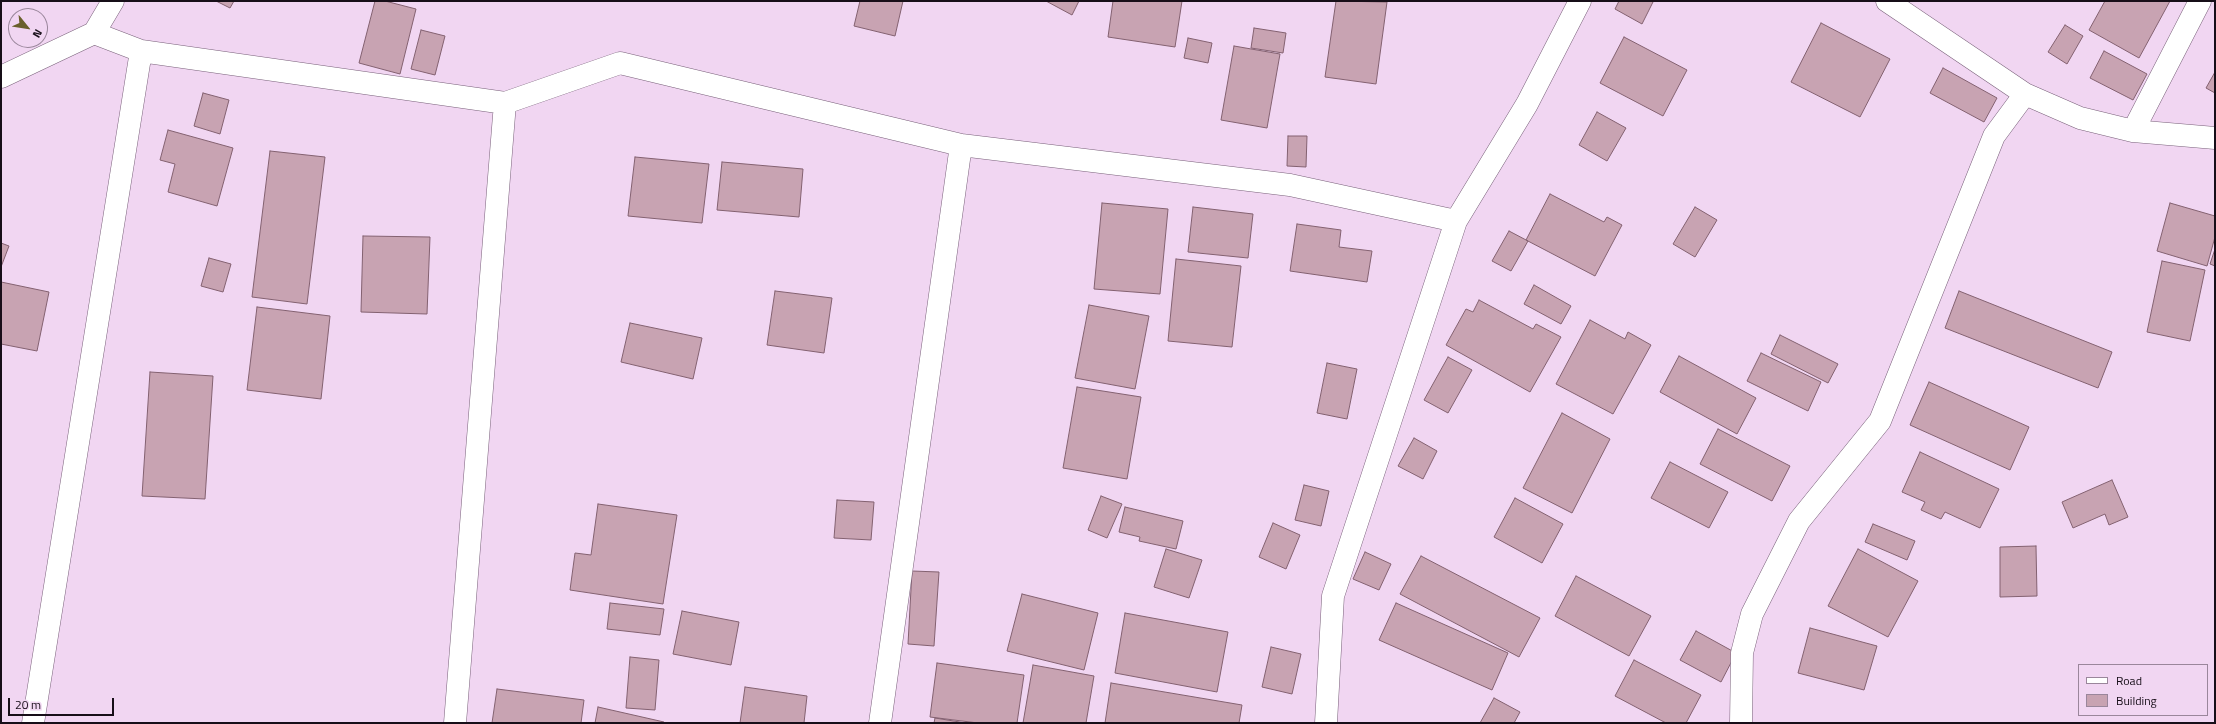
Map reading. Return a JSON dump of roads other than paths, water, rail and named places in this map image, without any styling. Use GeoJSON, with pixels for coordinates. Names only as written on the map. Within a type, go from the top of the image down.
{"type":"FeatureCollection","features":[{"type":"Feature","properties":{"kind":"street"},"geometry":{"type":"LineString","coordinates":[[1,77],[94,33],[113,1]]}},
{"type":"Feature","properties":{"kind":"street"},"geometry":{"type":"LineString","coordinates":[[1326,723],[1333,596],[1456,221],[1527,104],[1580,1]]}},
{"type":"Feature","properties":{"kind":"street"},"geometry":{"type":"LineString","coordinates":[[1887,1],[2025,94],[2080,118],[2133,131],[2215,138]]}},
{"type":"Feature","properties":{"kind":"street"},"geometry":{"type":"LineString","coordinates":[[2133,131],[2200,1]]}},
{"type":"Feature","properties":{"kind":"street"},"geometry":{"type":"LineString","coordinates":[[94,33],[141,51],[505,103],[620,63],[961,145],[1290,185],[1456,221]]}},
{"type":"Feature","properties":{"kind":"street"},"geometry":{"type":"LineString","coordinates":[[33,723],[141,51]]}},
{"type":"Feature","properties":{"kind":"street"},"geometry":{"type":"LineString","coordinates":[[1741,723],[1742,653],[1752,614],[1799,521],[1880,421],[1994,136],[2025,94]]}},
{"type":"Feature","properties":{"kind":"street"},"geometry":{"type":"LineString","coordinates":[[455,723],[505,103]]}},
{"type":"Feature","properties":{"kind":"street"},"geometry":{"type":"LineString","coordinates":[[880,723],[961,145]]}}]}
